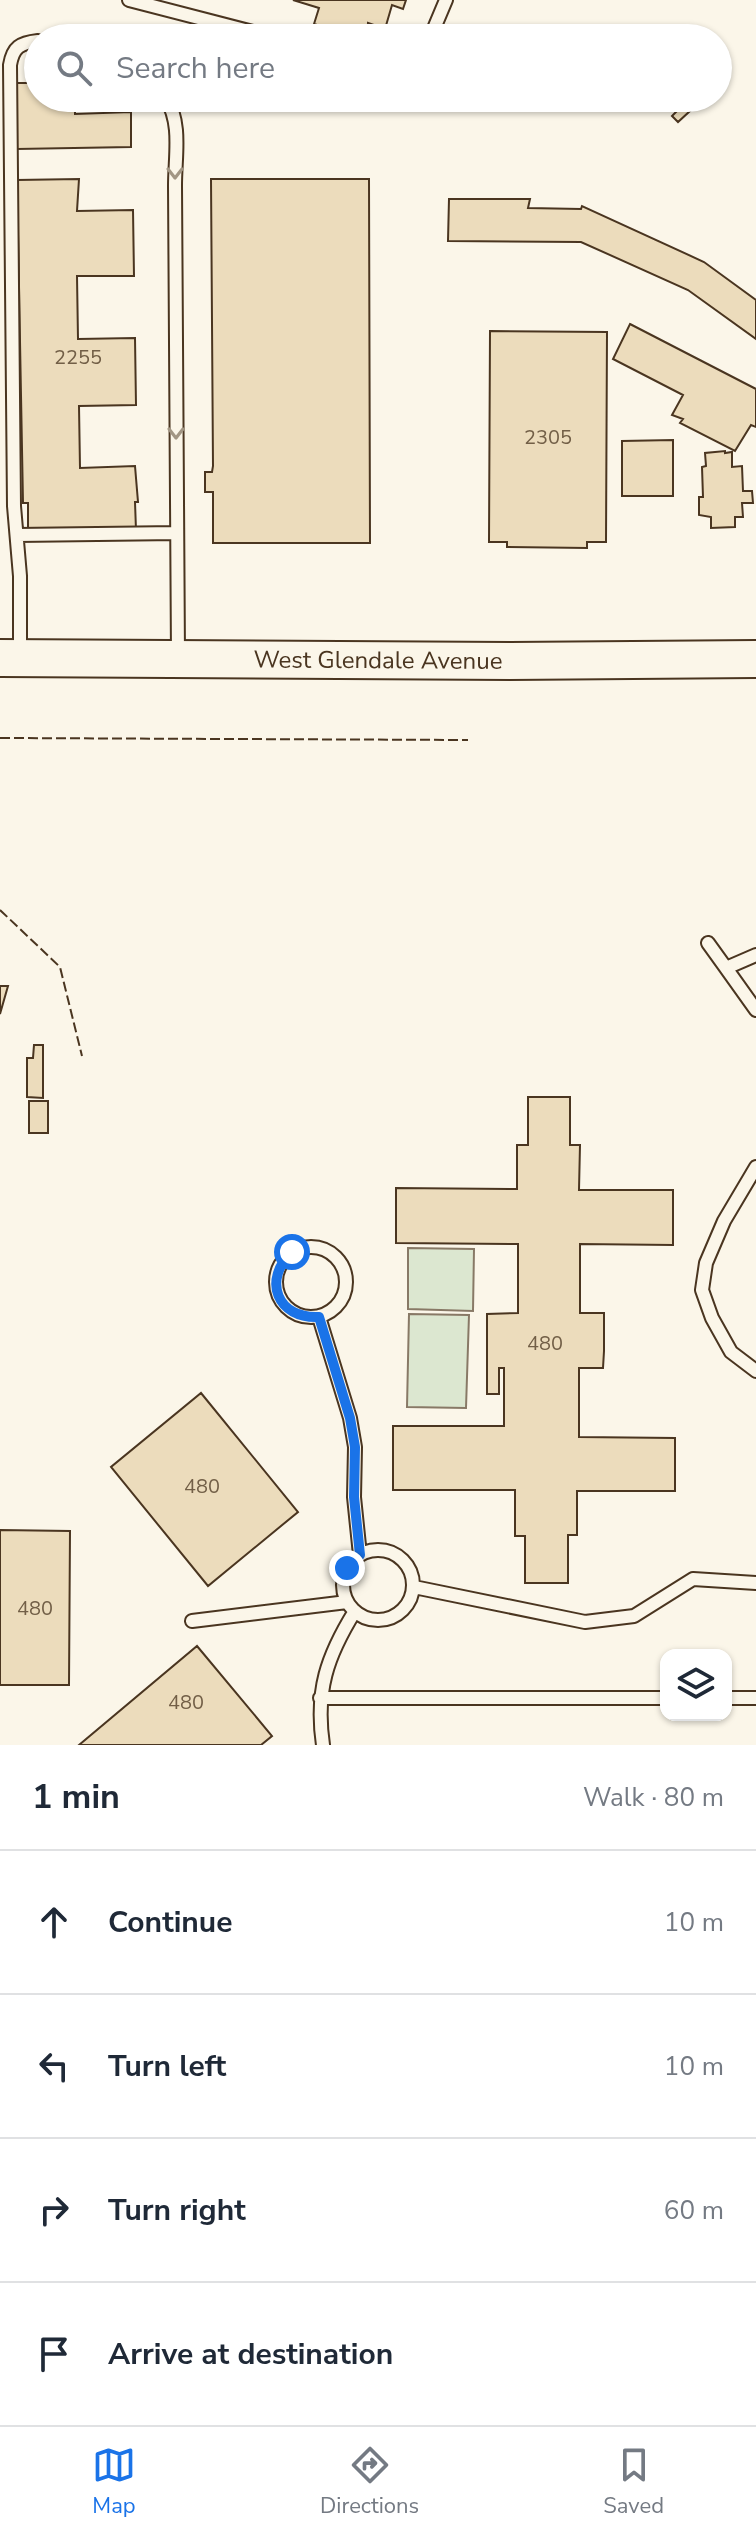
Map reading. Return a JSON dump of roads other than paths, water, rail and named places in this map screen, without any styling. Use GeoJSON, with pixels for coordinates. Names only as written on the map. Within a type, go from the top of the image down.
{"type":"FeatureCollection","features":[{"type":"Feature","properties":{"kind":"main road","name":"West Glendale Avenue"},"geometry":{"type":"LineString","coordinates":[[10,658],[756,659]]}},
{"type":"Feature","properties":{"kind":"lane"},"geometry":{"type":"LineString","coordinates":[[129,0],[222,24]]}},
{"type":"Feature","properties":{"kind":"lane"},"geometry":{"type":"LineString","coordinates":[[436,24],[446,0]]}},
{"type":"Feature","properties":{"kind":"lane"},"geometry":{"type":"LineString","coordinates":[[10,658],[20,576],[14,513],[10,65],[12,52],[24,43]]}},
{"type":"Feature","properties":{"kind":"lane"},"geometry":{"type":"LineString","coordinates":[[174,112],[177,126],[178,659]]}},
{"type":"Feature","properties":{"kind":"lane"},"geometry":{"type":"LineString","coordinates":[[17,535],[177,533]]}},
{"type":"Feature","properties":{"kind":"lane"},"geometry":{"type":"LineString","coordinates":[[708,943],[756,1010]]}},
{"type":"Feature","properties":{"kind":"lane"},"geometry":{"type":"LineString","coordinates":[[726,968],[756,955]]}},
{"type":"Feature","properties":{"kind":"lane"},"geometry":{"type":"LineString","coordinates":[[756,1167],[724,1221],[706,1263],[702,1290],[712,1318],[731,1352],[756,1371]]}},
{"type":"Feature","properties":{"kind":"lane"},"geometry":{"type":"LineString","coordinates":[[303,1247],[326,1249],[336,1256],[346,1275],[344,1296],[338,1306],[319,1317],[295,1314],[278,1296],[275,1284],[283,1260],[303,1247]]}},
{"type":"Feature","properties":{"kind":"lane"},"geometry":{"type":"LineString","coordinates":[[319,1317],[350,1418],[355,1447],[354,1497],[360,1555]]}},
{"type":"Feature","properties":{"kind":"lane"},"geometry":{"type":"LineString","coordinates":[[377,1550],[389,1551],[399,1557],[413,1576],[414,1587],[405,1608],[386,1620],[364,1618],[351,1607],[343,1591],[343,1579],[347,1568],[360,1555],[377,1550]]}},
{"type":"Feature","properties":{"kind":"lane"},"geometry":{"type":"LineString","coordinates":[[414,1587],[585,1622],[634,1616],[693,1579],[756,1583]]}},
{"type":"Feature","properties":{"kind":"lane"},"geometry":{"type":"LineString","coordinates":[[192,1621],[351,1607]]}},
{"type":"Feature","properties":{"kind":"lane"},"geometry":{"type":"LineString","coordinates":[[323,1745],[320,1698],[333,1647],[351,1607]]}},
{"type":"Feature","properties":{"kind":"lane"},"geometry":{"type":"LineString","coordinates":[[320,1698],[660,1698]]}},
{"type":"Feature","properties":{"kind":"lane"},"geometry":{"type":"LineString","coordinates":[[732,1698],[756,1698]]}}]}
